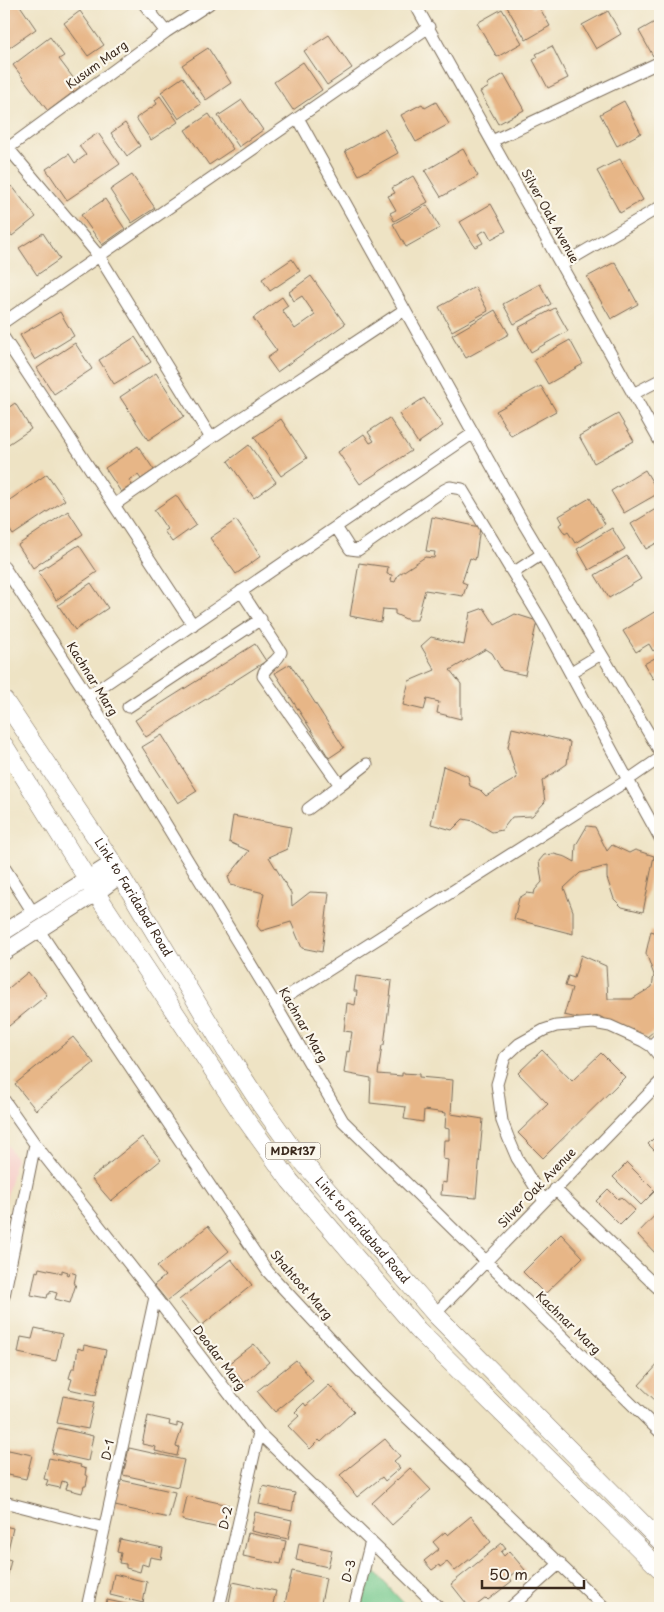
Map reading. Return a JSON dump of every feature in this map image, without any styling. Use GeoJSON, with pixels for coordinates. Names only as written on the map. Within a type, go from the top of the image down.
{"type":"FeatureCollection","features":[{"type":"Feature","properties":{"kind":"main road","name":"Link to Faridabad Road"},"geometry":{"type":"LineString","coordinates":[[4,700],[117,869],[226,1051],[296,1154],[435,1314],[660,1541]]}},
{"type":"Feature","properties":{"kind":"main road","name":"Link to Faridabad Road"},"geometry":{"type":"LineString","coordinates":[[4,745],[92,886],[244,1117],[290,1181],[418,1330],[660,1568]]}},
{"type":"Feature","properties":{"kind":"street"},"geometry":{"type":"LineString","coordinates":[[144,4],[166,32]]}},
{"type":"Feature","properties":{"kind":"street","name":"Kusum Marg"},"geometry":{"type":"LineString","coordinates":[[6,149],[166,32],[209,4]]}},
{"type":"Feature","properties":{"kind":"street","name":"Silver Oak Avenue"},"geometry":{"type":"LineString","coordinates":[[415,4],[660,442]]}},
{"type":"Feature","properties":{"kind":"street"},"geometry":{"type":"LineString","coordinates":[[4,322],[429,27]]}},
{"type":"Feature","properties":{"kind":"street"},"geometry":{"type":"LineString","coordinates":[[492,141],[660,62]]}},
{"type":"Feature","properties":{"kind":"street"},"geometry":{"type":"LineString","coordinates":[[298,118],[472,434],[660,752]]}},
{"type":"Feature","properties":{"kind":"street"},"geometry":{"type":"LineString","coordinates":[[6,149],[99,256],[211,438]]}},
{"type":"Feature","properties":{"kind":"street"},"geometry":{"type":"LineString","coordinates":[[561,265],[660,207]]}},
{"type":"Feature","properties":{"kind":"street"},"geometry":{"type":"LineString","coordinates":[[114,506],[211,438],[404,310]]}},
{"type":"Feature","properties":{"kind":"street"},"geometry":{"type":"LineString","coordinates":[[4,338],[193,624]]}},
{"type":"Feature","properties":{"kind":"street"},"geometry":{"type":"LineString","coordinates":[[633,394],[660,380]]}},
{"type":"Feature","properties":{"kind":"street"},"geometry":{"type":"LineString","coordinates":[[88,696],[472,434]]}},
{"type":"Feature","properties":{"kind":"street"},"geometry":{"type":"LineString","coordinates":[[336,527],[350,548],[358,550],[444,490],[450,487],[462,489],[571,672],[660,838]]}},
{"type":"Feature","properties":{"kind":"street"},"geometry":{"type":"LineString","coordinates":[[513,573],[542,554]]}},
{"type":"Feature","properties":{"kind":"street","name":"Kachnar Marg"},"geometry":{"type":"LineString","coordinates":[[4,567],[88,696],[276,1004],[343,1121],[660,1432]]}},
{"type":"Feature","properties":{"kind":"street"},"geometry":{"type":"LineString","coordinates":[[241,591],[280,652],[278,659],[265,669],[263,676],[340,785]]}},
{"type":"Feature","properties":{"kind":"street"},"geometry":{"type":"LineString","coordinates":[[128,707],[260,620]]}},
{"type":"Feature","properties":{"kind":"street"},"geometry":{"type":"LineString","coordinates":[[571,672],[601,654]]}},
{"type":"Feature","properties":{"kind":"street"},"geometry":{"type":"LineString","coordinates":[[276,1004],[660,758]]}},
{"type":"Feature","properties":{"kind":"street"},"geometry":{"type":"LineString","coordinates":[[308,809],[367,764]]}},
{"type":"Feature","properties":{"kind":"street","name":"Shahtoot Marg"},"geometry":{"type":"LineString","coordinates":[[4,867],[36,922],[268,1272],[373,1385],[605,1608]]}},
{"type":"Feature","properties":{"kind":"street"},"geometry":{"type":"LineString","coordinates":[[4,952],[36,922],[117,869]]}},
{"type":"Feature","properties":{"kind":"street"},"geometry":{"type":"LineString","coordinates":[[4,932],[36,922]]}},
{"type":"Feature","properties":{"kind":"street"},"geometry":{"type":"LineString","coordinates":[[544,1201],[518,1158],[502,1121],[497,1084],[505,1057],[531,1036],[556,1026],[594,1023],[610,1026],[651,1046],[660,1057]]}},
{"type":"Feature","properties":{"kind":"street"},"geometry":{"type":"LineString","coordinates":[[651,1046],[660,1037]]}},
{"type":"Feature","properties":{"kind":"street","name":"Silver Oak Avenue"},"geometry":{"type":"LineString","coordinates":[[435,1314],[660,1082]]}},
{"type":"Feature","properties":{"kind":"street","name":"Deodar Marg"},"geometry":{"type":"LineString","coordinates":[[4,1100],[35,1144],[259,1433],[439,1608]]}},
{"type":"Feature","properties":{"kind":"street"},"geometry":{"type":"LineString","coordinates":[[4,1296],[35,1144]]}},
{"type":"Feature","properties":{"kind":"street"},"geometry":{"type":"LineString","coordinates":[[555,1189],[659,1285]]}},
{"type":"Feature","properties":{"kind":"street","name":"D-1"},"geometry":{"type":"LineString","coordinates":[[87,1608],[155,1297]]}},
{"type":"Feature","properties":{"kind":"street","name":"D-2"},"geometry":{"type":"LineString","coordinates":[[219,1608],[259,1433]]}},
{"type":"Feature","properties":{"kind":"street"},"geometry":{"type":"LineString","coordinates":[[4,1502],[104,1528]]}},
{"type":"Feature","properties":{"kind":"street","name":"D-3"},"geometry":{"type":"LineString","coordinates":[[354,1608],[371,1541]]}},
{"type":"Feature","properties":{"kind":"street"},"geometry":{"type":"LineString","coordinates":[[510,1608],[560,1563]]}},
{"type":"Feature","properties":{"kind":"shaded area"},"geometry":{"type":"Polygon","coordinates":[[[4,1139],[16,1159],[4,1208],[4,1139]]]}},
{"type":"Feature","properties":{"kind":"green space"},"geometry":{"type":"Polygon","coordinates":[[[372,1569],[408,1608],[360,1608],[372,1569]]]}},
{"type":"Feature","properties":{"kind":"building"},"geometry":{"type":"Polygon","coordinates":[[[4,4],[19,4],[36,29],[6,50],[4,46],[4,4]]]}},
{"type":"Feature","properties":{"kind":"building"},"geometry":{"type":"Polygon","coordinates":[[[513,4],[530,4],[532,8],[538,5],[550,26],[526,40],[507,7],[513,4]]]}},
{"type":"Feature","properties":{"kind":"building"},"geometry":{"type":"Polygon","coordinates":[[[502,9],[522,43],[497,57],[477,23],[502,9]]]}},
{"type":"Feature","properties":{"kind":"building"},"geometry":{"type":"Polygon","coordinates":[[[80,11],[104,45],[88,56],[64,23],[80,11]]]}},
{"type":"Feature","properties":{"kind":"building"},"geometry":{"type":"Polygon","coordinates":[[[608,11],[621,34],[596,49],[582,25],[608,11]]]}},
{"type":"Feature","properties":{"kind":"building"},"geometry":{"type":"Polygon","coordinates":[[[660,19],[660,52],[653,56],[639,31],[660,19]]]}},
{"type":"Feature","properties":{"kind":"building"},"geometry":{"type":"Polygon","coordinates":[[[329,35],[352,68],[327,85],[304,51],[329,35]]]}},
{"type":"Feature","properties":{"kind":"building"},"geometry":{"type":"Polygon","coordinates":[[[50,37],[64,56],[59,59],[80,87],[48,111],[13,65],[50,37]]]}},
{"type":"Feature","properties":{"kind":"building"},"geometry":{"type":"Polygon","coordinates":[[[552,46],[568,78],[548,88],[533,60],[538,57],[536,54],[552,46]]]}},
{"type":"Feature","properties":{"kind":"building"},"geometry":{"type":"Polygon","coordinates":[[[208,48],[231,83],[206,100],[182,65],[208,48]]]}},
{"type":"Feature","properties":{"kind":"building"},"geometry":{"type":"Polygon","coordinates":[[[303,62],[322,90],[293,110],[274,82],[303,62]]]}},
{"type":"Feature","properties":{"kind":"building"},"geometry":{"type":"Polygon","coordinates":[[[504,74],[524,110],[498,124],[480,92],[489,87],[487,84],[504,74]]]}},
{"type":"Feature","properties":{"kind":"building"},"geometry":{"type":"Polygon","coordinates":[[[183,77],[201,104],[179,119],[161,92],[183,77]]]}},
{"type":"Feature","properties":{"kind":"building"},"geometry":{"type":"Polygon","coordinates":[[[160,96],[178,122],[151,140],[136,118],[157,104],[155,100],[160,96]]]}},
{"type":"Feature","properties":{"kind":"building"},"geometry":{"type":"Polygon","coordinates":[[[242,100],[263,130],[239,147],[218,116],[242,100]]]}},
{"type":"Feature","properties":{"kind":"building"},"geometry":{"type":"Polygon","coordinates":[[[624,101],[641,133],[617,146],[600,114],[624,101]]]}},
{"type":"Feature","properties":{"kind":"building"},"geometry":{"type":"Polygon","coordinates":[[[436,102],[449,124],[416,142],[401,115],[422,104],[425,108],[436,102]]]}},
{"type":"Feature","properties":{"kind":"building"},"geometry":{"type":"Polygon","coordinates":[[[209,114],[233,149],[209,165],[185,130],[209,114]]]}},
{"type":"Feature","properties":{"kind":"building"},"geometry":{"type":"Polygon","coordinates":[[[125,123],[140,146],[127,156],[111,133],[125,123]]]}},
{"type":"Feature","properties":{"kind":"building"},"geometry":{"type":"Polygon","coordinates":[[[385,129],[398,153],[359,175],[345,151],[385,129]]]}},
{"type":"Feature","properties":{"kind":"building"},"geometry":{"type":"Polygon","coordinates":[[[98,133],[120,164],[67,200],[46,169],[69,154],[75,163],[86,155],[79,146],[98,133]]]}},
{"type":"Feature","properties":{"kind":"building"},"geometry":{"type":"Polygon","coordinates":[[[463,149],[478,176],[441,197],[425,171],[463,149]]]}},
{"type":"Feature","properties":{"kind":"building"},"geometry":{"type":"Polygon","coordinates":[[[620,159],[643,200],[620,213],[597,171],[620,159]]]}},
{"type":"Feature","properties":{"kind":"building"},"geometry":{"type":"Polygon","coordinates":[[[132,175],[155,208],[132,223],[110,190],[132,175]]]}},
{"type":"Feature","properties":{"kind":"building"},"geometry":{"type":"Polygon","coordinates":[[[413,176],[428,202],[394,221],[390,213],[396,210],[388,196],[395,193],[392,188],[413,176]]]}},
{"type":"Feature","properties":{"kind":"building"},"geometry":{"type":"Polygon","coordinates":[[[12,186],[36,217],[12,236],[4,225],[4,193],[12,186]]]}},
{"type":"Feature","properties":{"kind":"building"},"geometry":{"type":"Polygon","coordinates":[[[105,199],[125,229],[102,245],[81,215],[105,199]]]}},
{"type":"Feature","properties":{"kind":"building"},"geometry":{"type":"Polygon","coordinates":[[[491,204],[506,231],[491,239],[486,230],[478,234],[483,243],[475,247],[460,222],[491,204]]]}},
{"type":"Feature","properties":{"kind":"building"},"geometry":{"type":"Polygon","coordinates":[[[427,205],[440,228],[406,247],[393,224],[427,205]]]}},
{"type":"Feature","properties":{"kind":"building"},"geometry":{"type":"Polygon","coordinates":[[[43,233],[60,259],[37,275],[19,248],[43,233]]]}},
{"type":"Feature","properties":{"kind":"building"},"geometry":{"type":"Polygon","coordinates":[[[292,259],[300,271],[270,291],[262,279],[292,259]]]}},
{"type":"Feature","properties":{"kind":"building"},"geometry":{"type":"Polygon","coordinates":[[[615,262],[638,304],[611,319],[587,277],[615,262]]]}},
{"type":"Feature","properties":{"kind":"building"},"geometry":{"type":"Polygon","coordinates":[[[311,276],[345,324],[277,372],[267,358],[277,351],[253,318],[282,297],[288,306],[282,310],[295,329],[315,315],[302,296],[294,301],[289,292],[311,276]]]}},
{"type":"Feature","properties":{"kind":"building"},"geometry":{"type":"Polygon","coordinates":[[[540,284],[551,304],[514,324],[503,304],[540,284]]]}},
{"type":"Feature","properties":{"kind":"building"},"geometry":{"type":"Polygon","coordinates":[[[475,287],[488,311],[452,331],[439,307],[475,287]]]}},
{"type":"Feature","properties":{"kind":"building"},"geometry":{"type":"Polygon","coordinates":[[[555,308],[568,331],[531,352],[518,328],[555,308]]]}},
{"type":"Feature","properties":{"kind":"building"},"geometry":{"type":"Polygon","coordinates":[[[495,310],[509,334],[466,358],[452,335],[495,310]]]}},
{"type":"Feature","properties":{"kind":"building"},"geometry":{"type":"Polygon","coordinates":[[[60,312],[74,336],[35,360],[20,335],[60,312]]]}},
{"type":"Feature","properties":{"kind":"building"},"geometry":{"type":"Polygon","coordinates":[[[135,337],[151,362],[114,384],[99,360],[135,337]]]}},
{"type":"Feature","properties":{"kind":"building"},"geometry":{"type":"Polygon","coordinates":[[[570,340],[583,364],[548,384],[534,360],[570,340]]]}},
{"type":"Feature","properties":{"kind":"building"},"geometry":{"type":"Polygon","coordinates":[[[75,343],[92,369],[54,394],[37,368],[75,343]]]}},
{"type":"Feature","properties":{"kind":"building"},"geometry":{"type":"Polygon","coordinates":[[[156,373],[184,416],[148,440],[120,397],[156,373]]]}},
{"type":"Feature","properties":{"kind":"building"},"geometry":{"type":"Polygon","coordinates":[[[541,386],[556,411],[511,436],[496,411],[541,386]]]}},
{"type":"Feature","properties":{"kind":"building"},"geometry":{"type":"Polygon","coordinates":[[[424,398],[443,426],[418,443],[399,414],[424,398]]]}},
{"type":"Feature","properties":{"kind":"building"},"geometry":{"type":"Polygon","coordinates":[[[15,403],[31,429],[4,447],[4,411],[15,403]]]}},
{"type":"Feature","properties":{"kind":"building"},"geometry":{"type":"Polygon","coordinates":[[[618,414],[634,441],[594,463],[579,436],[618,414]]]}},
{"type":"Feature","properties":{"kind":"building"},"geometry":{"type":"Polygon","coordinates":[[[389,418],[411,451],[360,484],[338,452],[364,434],[370,443],[374,441],[368,432],[389,418]]]}},
{"type":"Feature","properties":{"kind":"building"},"geometry":{"type":"Polygon","coordinates":[[[281,419],[307,458],[281,476],[254,437],[281,419]]]}},
{"type":"Feature","properties":{"kind":"building"},"geometry":{"type":"Polygon","coordinates":[[[249,445],[276,482],[254,498],[228,461],[249,445]]]}},
{"type":"Feature","properties":{"kind":"building"},"geometry":{"type":"Polygon","coordinates":[[[138,446],[154,470],[141,479],[138,475],[129,480],[132,485],[121,492],[105,468],[138,446]]]}},
{"type":"Feature","properties":{"kind":"building"},"geometry":{"type":"Polygon","coordinates":[[[645,470],[659,493],[624,513],[611,491],[645,470]]]}},
{"type":"Feature","properties":{"kind":"building"},"geometry":{"type":"Polygon","coordinates":[[[47,474],[65,500],[13,535],[4,521],[4,504],[47,474]]]}},
{"type":"Feature","properties":{"kind":"building"},"geometry":{"type":"Polygon","coordinates":[[[176,495],[196,525],[172,542],[164,531],[167,529],[154,510],[176,495]]]}},
{"type":"Feature","properties":{"kind":"building"},"geometry":{"type":"Polygon","coordinates":[[[590,498],[605,524],[575,543],[568,532],[565,534],[559,525],[563,523],[559,516],[590,498]]]}},
{"type":"Feature","properties":{"kind":"building"},"geometry":{"type":"Polygon","coordinates":[[[659,507],[660,541],[646,549],[631,524],[659,507]]]}},
{"type":"Feature","properties":{"kind":"building"},"geometry":{"type":"Polygon","coordinates":[[[68,511],[83,534],[33,568],[18,545],[68,511]]]}},
{"type":"Feature","properties":{"kind":"building"},"geometry":{"type":"Polygon","coordinates":[[[432,517],[480,527],[475,560],[470,558],[462,582],[467,584],[463,596],[425,590],[417,620],[408,620],[395,614],[395,610],[383,609],[381,622],[350,616],[359,563],[388,567],[387,574],[392,575],[391,581],[395,582],[398,575],[425,557],[434,558],[435,552],[426,551],[432,517]]]}},
{"type":"Feature","properties":{"kind":"building"},"geometry":{"type":"Polygon","coordinates":[[[236,520],[261,556],[236,574],[210,538],[236,520]]]}},
{"type":"Feature","properties":{"kind":"building"},"geometry":{"type":"Polygon","coordinates":[[[612,528],[625,549],[589,570],[577,549],[612,528]]]}},
{"type":"Feature","properties":{"kind":"building"},"geometry":{"type":"Polygon","coordinates":[[[79,545],[97,572],[56,600],[38,572],[79,545]]]}},
{"type":"Feature","properties":{"kind":"building"},"geometry":{"type":"Polygon","coordinates":[[[627,556],[641,579],[609,598],[595,575],[627,556]]]}},
{"type":"Feature","properties":{"kind":"building"},"geometry":{"type":"Polygon","coordinates":[[[91,583],[108,608],[75,630],[58,605],[91,583]]]}},
{"type":"Feature","properties":{"kind":"building"},"geometry":{"type":"Polygon","coordinates":[[[484,608],[495,625],[515,614],[537,621],[525,675],[502,670],[492,653],[486,649],[450,670],[461,684],[461,719],[437,713],[439,702],[427,699],[424,710],[403,705],[409,681],[435,670],[421,646],[431,637],[464,645],[470,613],[484,608]]]}},
{"type":"Feature","properties":{"kind":"building"},"geometry":{"type":"Polygon","coordinates":[[[656,611],[660,616],[660,646],[653,651],[649,644],[636,652],[623,631],[656,611]]]}},
{"type":"Feature","properties":{"kind":"building"},"geometry":{"type":"Polygon","coordinates":[[[255,644],[266,661],[146,737],[135,720],[255,644]]]}},
{"type":"Feature","properties":{"kind":"building"},"geometry":{"type":"Polygon","coordinates":[[[660,655],[660,680],[658,676],[653,679],[644,664],[660,655]]]}},
{"type":"Feature","properties":{"kind":"building"},"geometry":{"type":"Polygon","coordinates":[[[290,664],[344,748],[329,758],[275,673],[290,664]]]}},
{"type":"Feature","properties":{"kind":"building"},"geometry":{"type":"Polygon","coordinates":[[[512,728],[570,742],[567,764],[542,781],[545,802],[532,816],[512,817],[502,830],[492,832],[474,821],[463,819],[452,830],[431,824],[443,766],[468,776],[470,786],[480,790],[486,796],[517,778],[508,747],[512,728]]]}},
{"type":"Feature","properties":{"kind":"building"},"geometry":{"type":"Polygon","coordinates":[[[162,735],[197,791],[178,803],[142,747],[162,735]]]}},
{"type":"Feature","properties":{"kind":"building"},"geometry":{"type":"Polygon","coordinates":[[[233,816],[291,827],[287,849],[269,857],[291,893],[292,906],[310,892],[329,893],[322,952],[302,948],[291,922],[261,931],[257,926],[264,893],[231,885],[228,877],[249,851],[229,842],[233,816]]]}},
{"type":"Feature","properties":{"kind":"building"},"geometry":{"type":"Polygon","coordinates":[[[587,826],[595,827],[607,851],[612,845],[629,853],[635,850],[654,856],[643,912],[622,907],[614,899],[607,878],[607,866],[580,873],[564,888],[573,911],[573,934],[514,919],[519,898],[527,893],[534,894],[542,882],[539,861],[544,855],[554,854],[575,862],[576,845],[587,826]]]}},
{"type":"Feature","properties":{"kind":"building"},"geometry":{"type":"Polygon","coordinates":[[[651,931],[660,934],[660,1026],[647,1037],[623,1029],[599,1016],[582,1019],[564,1015],[572,988],[565,986],[568,976],[574,978],[581,955],[606,966],[608,999],[632,999],[652,987],[654,975],[646,953],[651,931]]]}},
{"type":"Feature","properties":{"kind":"building"},"geometry":{"type":"Polygon","coordinates":[[[28,972],[47,995],[4,1030],[4,992],[28,972]]]}},
{"type":"Feature","properties":{"kind":"building"},"geometry":{"type":"Polygon","coordinates":[[[356,976],[392,981],[384,1045],[382,1045],[378,1074],[402,1076],[402,1073],[419,1074],[419,1077],[453,1080],[451,1114],[483,1119],[476,1198],[441,1195],[442,1182],[446,1183],[448,1160],[443,1159],[444,1140],[449,1140],[449,1129],[445,1128],[446,1113],[424,1110],[423,1122],[404,1119],[406,1107],[370,1103],[371,1078],[344,1073],[352,1032],[344,1031],[347,1003],[355,1005],[357,991],[354,991],[356,976]]]}},
{"type":"Feature","properties":{"kind":"building"},"geometry":{"type":"Polygon","coordinates":[[[73,1037],[94,1063],[36,1110],[15,1084],[73,1037]]]}},
{"type":"Feature","properties":{"kind":"building"},"geometry":{"type":"Polygon","coordinates":[[[542,1050],[572,1081],[601,1053],[625,1077],[543,1158],[518,1133],[548,1104],[518,1073],[542,1050]]]}},
{"type":"Feature","properties":{"kind":"building"},"geometry":{"type":"Polygon","coordinates":[[[660,1132],[660,1156],[648,1144],[660,1132]]]}},
{"type":"Feature","properties":{"kind":"building"},"geometry":{"type":"Polygon","coordinates":[[[142,1137],[161,1160],[111,1201],[91,1178],[142,1137]]]}},
{"type":"Feature","properties":{"kind":"building"},"geometry":{"type":"Polygon","coordinates":[[[627,1163],[655,1191],[641,1205],[613,1177],[627,1163]]]}},
{"type":"Feature","properties":{"kind":"building"},"geometry":{"type":"Polygon","coordinates":[[[608,1189],[618,1199],[621,1197],[635,1210],[620,1225],[596,1201],[608,1189]]]}},
{"type":"Feature","properties":{"kind":"building"},"geometry":{"type":"Polygon","coordinates":[[[660,1210],[660,1252],[657,1255],[637,1234],[660,1210]]]}},
{"type":"Feature","properties":{"kind":"building"},"geometry":{"type":"Polygon","coordinates":[[[208,1226],[229,1251],[167,1301],[154,1285],[165,1276],[157,1267],[208,1226]]]}},
{"type":"Feature","properties":{"kind":"building"},"geometry":{"type":"Polygon","coordinates":[[[561,1234],[583,1257],[545,1294],[523,1272],[561,1234]]]}},
{"type":"Feature","properties":{"kind":"building"},"geometry":{"type":"Polygon","coordinates":[[[231,1259],[252,1285],[201,1326],[179,1300],[231,1259]]]}},
{"type":"Feature","properties":{"kind":"building"},"geometry":{"type":"Polygon","coordinates":[[[39,1268],[62,1273],[62,1270],[68,1272],[67,1274],[69,1275],[70,1272],[76,1274],[74,1284],[76,1284],[70,1303],[55,1299],[57,1293],[50,1291],[47,1298],[31,1295],[36,1271],[38,1272],[39,1268]]]}},
{"type":"Feature","properties":{"kind":"building"},"geometry":{"type":"Polygon","coordinates":[[[35,1328],[62,1334],[56,1361],[18,1353],[21,1337],[32,1339],[35,1328]]]}},
{"type":"Feature","properties":{"kind":"building"},"geometry":{"type":"Polygon","coordinates":[[[254,1344],[269,1362],[244,1383],[228,1364],[254,1344]]]}},
{"type":"Feature","properties":{"kind":"building"},"geometry":{"type":"Polygon","coordinates":[[[84,1345],[106,1350],[96,1395],[69,1389],[72,1379],[69,1378],[72,1368],[75,1368],[78,1348],[83,1350],[84,1345]]]}},
{"type":"Feature","properties":{"kind":"building"},"geometry":{"type":"Polygon","coordinates":[[[296,1360],[313,1381],[275,1412],[257,1391],[296,1360]]]}},
{"type":"Feature","properties":{"kind":"building"},"geometry":{"type":"Polygon","coordinates":[[[660,1362],[660,1400],[658,1403],[639,1385],[660,1362]]]}},
{"type":"Feature","properties":{"kind":"building"},"geometry":{"type":"Polygon","coordinates":[[[329,1385],[354,1411],[321,1442],[319,1440],[310,1449],[288,1426],[299,1416],[295,1412],[304,1403],[306,1406],[329,1385]]]}},
{"type":"Feature","properties":{"kind":"building"},"geometry":{"type":"Polygon","coordinates":[[[63,1396],[94,1402],[88,1429],[57,1423],[63,1396]]]}},
{"type":"Feature","properties":{"kind":"building"},"geometry":{"type":"Polygon","coordinates":[[[148,1416],[170,1421],[169,1425],[177,1427],[177,1423],[183,1425],[176,1446],[179,1447],[177,1456],[155,1451],[156,1447],[142,1444],[148,1416]]]}},
{"type":"Feature","properties":{"kind":"building"},"geometry":{"type":"Polygon","coordinates":[[[58,1428],[93,1436],[88,1461],[52,1453],[58,1428]]]}},
{"type":"Feature","properties":{"kind":"building"},"geometry":{"type":"Polygon","coordinates":[[[385,1439],[400,1456],[394,1461],[400,1468],[385,1481],[382,1477],[357,1497],[340,1475],[385,1439]]]}},
{"type":"Feature","properties":{"kind":"building"},"geometry":{"type":"Polygon","coordinates":[[[129,1448],[184,1460],[178,1487],[123,1475],[129,1448]]]}},
{"type":"Feature","properties":{"kind":"building"},"geometry":{"type":"Polygon","coordinates":[[[4,1449],[32,1455],[26,1479],[4,1474],[4,1449]]]}},
{"type":"Feature","properties":{"kind":"building"},"geometry":{"type":"Polygon","coordinates":[[[49,1458],[81,1465],[80,1467],[86,1469],[85,1475],[88,1476],[82,1493],[66,1489],[68,1483],[62,1481],[60,1488],[46,1485],[48,1480],[44,1479],[49,1458]]]}},
{"type":"Feature","properties":{"kind":"building"},"geometry":{"type":"Polygon","coordinates":[[[410,1468],[431,1490],[392,1525],[372,1503],[410,1468]]]}},
{"type":"Feature","properties":{"kind":"building"},"geometry":{"type":"Polygon","coordinates":[[[121,1480],[175,1492],[169,1518],[115,1506],[121,1480]]]}},
{"type":"Feature","properties":{"kind":"building"},"geometry":{"type":"Polygon","coordinates":[[[263,1486],[295,1493],[292,1511],[259,1504],[263,1486]]]}},
{"type":"Feature","properties":{"kind":"building"},"geometry":{"type":"Polygon","coordinates":[[[187,1496],[229,1505],[224,1529],[182,1520],[187,1496]]]}},
{"type":"Feature","properties":{"kind":"building"},"geometry":{"type":"Polygon","coordinates":[[[255,1512],[292,1520],[288,1539],[251,1531],[255,1512]]]}},
{"type":"Feature","properties":{"kind":"building"},"geometry":{"type":"Polygon","coordinates":[[[471,1516],[491,1542],[455,1571],[447,1562],[432,1570],[424,1561],[439,1549],[433,1542],[445,1532],[448,1535],[471,1516]]]}},
{"type":"Feature","properties":{"kind":"building"},"geometry":{"type":"Polygon","coordinates":[[[4,1526],[13,1528],[7,1554],[4,1553],[4,1526]]]}},
{"type":"Feature","properties":{"kind":"building"},"geometry":{"type":"Polygon","coordinates":[[[248,1533],[286,1541],[281,1564],[243,1556],[248,1533]]]}},
{"type":"Feature","properties":{"kind":"building"},"geometry":{"type":"Polygon","coordinates":[[[120,1539],[163,1548],[161,1559],[150,1557],[148,1566],[142,1564],[140,1572],[126,1568],[126,1564],[119,1563],[121,1553],[117,1552],[120,1539]]]}},
{"type":"Feature","properties":{"kind":"building"},"geometry":{"type":"Polygon","coordinates":[[[299,1543],[332,1550],[328,1567],[296,1560],[299,1543]]]}},
{"type":"Feature","properties":{"kind":"building"},"geometry":{"type":"Polygon","coordinates":[[[502,1543],[506,1548],[501,1552],[504,1556],[509,1551],[525,1570],[518,1576],[515,1572],[509,1577],[512,1581],[488,1600],[486,1598],[473,1608],[470,1608],[451,1584],[502,1543]]]}},
{"type":"Feature","properties":{"kind":"building"},"geometry":{"type":"Polygon","coordinates":[[[4,1558],[11,1560],[5,1587],[4,1587],[4,1558]]]}},
{"type":"Feature","properties":{"kind":"building"},"geometry":{"type":"Polygon","coordinates":[[[292,1571],[326,1578],[320,1608],[284,1608],[292,1571]]]}},
{"type":"Feature","properties":{"kind":"building"},"geometry":{"type":"Polygon","coordinates":[[[114,1574],[147,1582],[143,1603],[110,1595],[114,1574]]]}},
{"type":"Feature","properties":{"kind":"building"},"geometry":{"type":"Polygon","coordinates":[[[233,1582],[276,1591],[272,1608],[228,1608],[233,1582]]]}},
{"type":"Feature","properties":{"kind":"building"},"geometry":{"type":"Polygon","coordinates":[[[107,1600],[140,1607],[140,1608],[105,1608],[107,1600]]]}}]}
